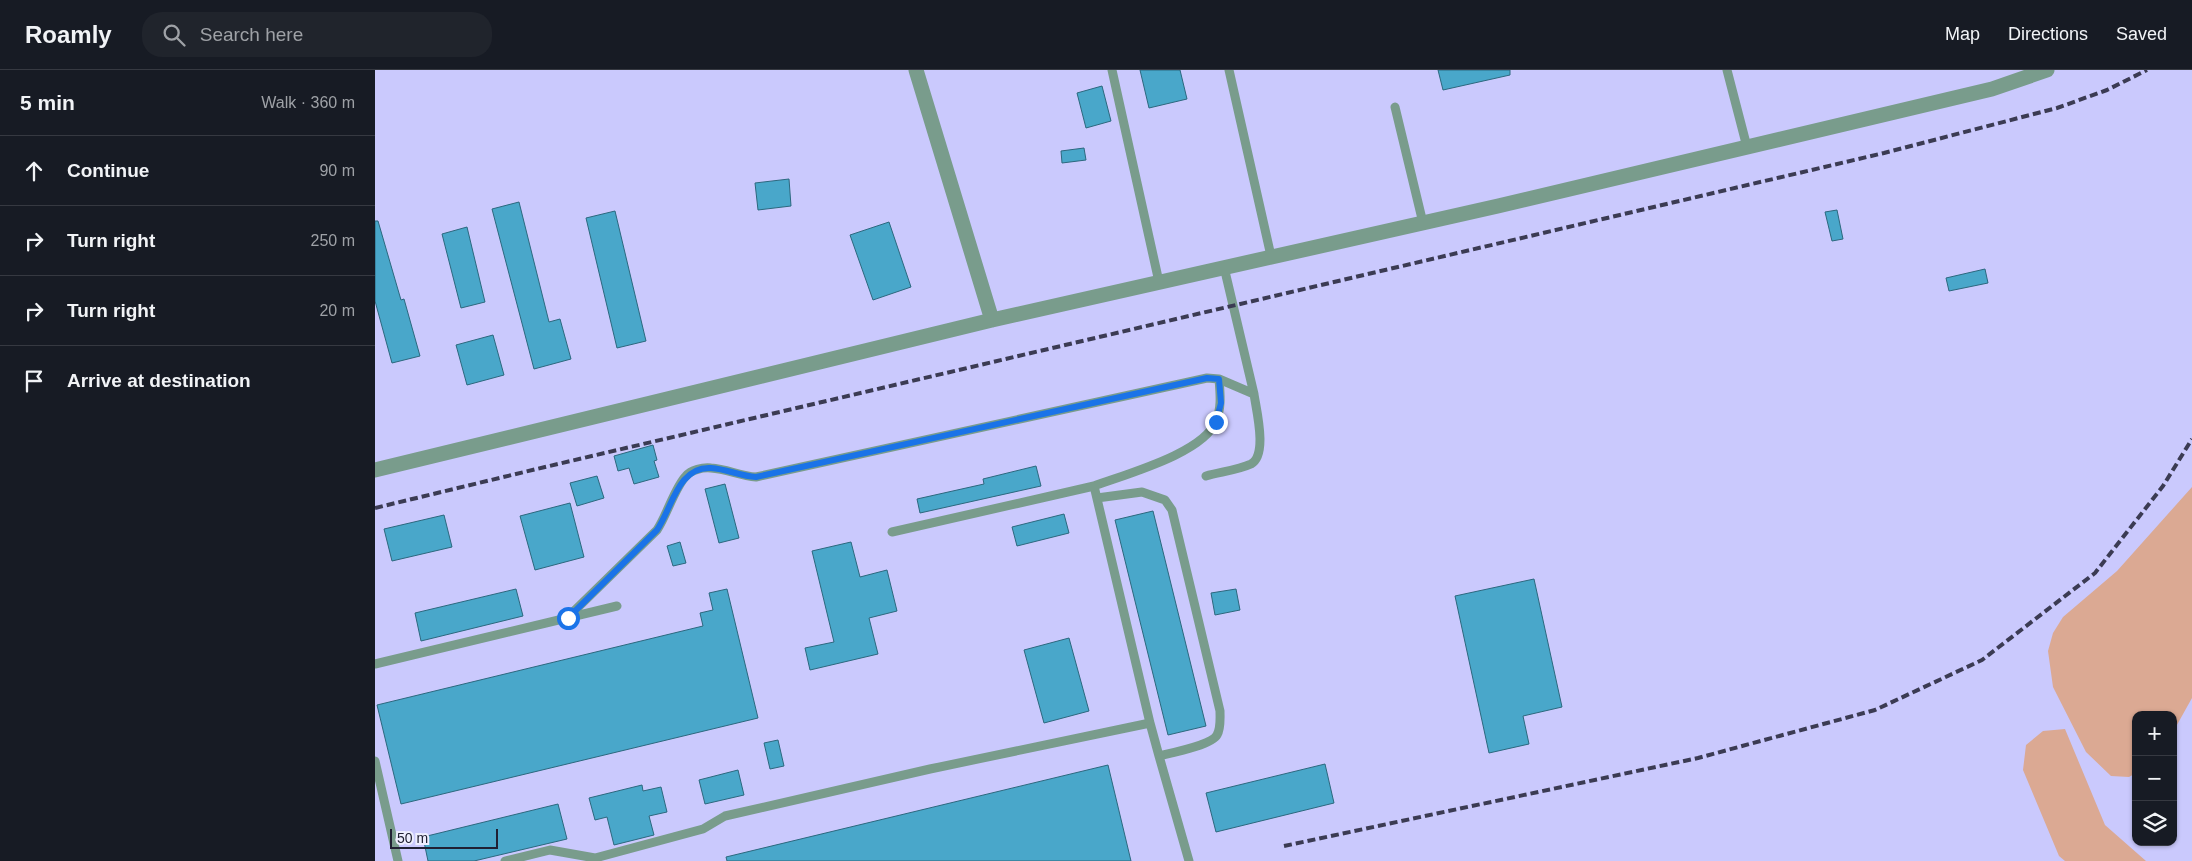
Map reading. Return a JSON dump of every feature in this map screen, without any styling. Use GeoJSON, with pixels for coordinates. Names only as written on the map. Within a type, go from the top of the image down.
{"type":"FeatureCollection","features":[{"type":"Feature","properties":{"kind":"street"},"geometry":{"type":"LineString","coordinates":[[916,70],[992,320]]}},
{"type":"Feature","properties":{"kind":"street"},"geometry":{"type":"LineString","coordinates":[[375,470],[992,320],[1423,222],[1992,89],[2047,70]]}},
{"type":"Feature","properties":{"kind":"lane"},"geometry":{"type":"LineString","coordinates":[[1112,70],[1159,282]]}},
{"type":"Feature","properties":{"kind":"lane"},"geometry":{"type":"LineString","coordinates":[[1229,70],[1271,256]]}},
{"type":"Feature","properties":{"kind":"lane"},"geometry":{"type":"LineString","coordinates":[[1727,70],[1747,147]]}},
{"type":"Feature","properties":{"kind":"lane"},"geometry":{"type":"LineString","coordinates":[[1395,107],[1423,222]]}},
{"type":"Feature","properties":{"kind":"lane"},"geometry":{"type":"LineString","coordinates":[[1206,476],[1252,464],[1258,458],[1260,438],[1254,394],[1224,267]]}},
{"type":"Feature","properties":{"kind":"lane"},"geometry":{"type":"LineString","coordinates":[[568,618],[657,530],[686,475],[697,470],[710,468],[756,477],[1207,378],[1219,379],[1254,394]]}},
{"type":"Feature","properties":{"kind":"lane"},"geometry":{"type":"LineString","coordinates":[[893,532],[1094,486],[1173,457],[1201,440],[1216,422],[1221,403],[1219,379]]}},
{"type":"Feature","properties":{"kind":"lane"},"geometry":{"type":"LineString","coordinates":[[1094,486],[1150,723],[1189,861]]}},
{"type":"Feature","properties":{"kind":"lane"},"geometry":{"type":"LineString","coordinates":[[1097,498],[1141,492],[1165,500],[1174,518],[1220,711],[1220,724],[1217,736],[1209,742],[1159,756]]}},
{"type":"Feature","properties":{"kind":"lane"},"geometry":{"type":"LineString","coordinates":[[375,664],[617,606]]}},
{"type":"Feature","properties":{"kind":"lane"},"geometry":{"type":"LineString","coordinates":[[505,861],[550,850],[595,858],[703,829],[725,816],[930,769],[1150,723]]}},
{"type":"Feature","properties":{"kind":"lane"},"geometry":{"type":"LineString","coordinates":[[375,761],[398,861]]}},
{"type":"Feature","properties":{"kind":"shaded area"},"geometry":{"type":"Polygon","coordinates":[[[2192,487],[2192,698],[2177,725],[2177,711],[2132,711],[2132,775],[2129,777],[2111,776],[2086,752],[2053,687],[2048,651],[2053,633],[2063,617],[2117,571],[2192,487]]]}},
{"type":"Feature","properties":{"kind":"shaded area"},"geometry":{"type":"Polygon","coordinates":[[[2065,729],[2105,825],[2146,861],[2065,861],[2059,856],[2023,770],[2026,745],[2043,731],[2065,729]]]}},
{"type":"Feature","properties":{"kind":"building"},"geometry":{"type":"Polygon","coordinates":[[[1140,70],[1180,70],[1187,99],[1149,108],[1140,70]]]}},
{"type":"Feature","properties":{"kind":"building"},"geometry":{"type":"Polygon","coordinates":[[[1438,70],[1510,70],[1510,75],[1443,90],[1438,70]]]}},
{"type":"Feature","properties":{"kind":"building"},"geometry":{"type":"Polygon","coordinates":[[[1102,86],[1111,121],[1086,128],[1077,93],[1102,86]]]}},
{"type":"Feature","properties":{"kind":"building"},"geometry":{"type":"Polygon","coordinates":[[[1084,148],[1086,160],[1062,163],[1061,151],[1084,148]]]}},
{"type":"Feature","properties":{"kind":"building"},"geometry":{"type":"Polygon","coordinates":[[[789,179],[791,206],[758,210],[755,183],[789,179]]]}},
{"type":"Feature","properties":{"kind":"building"},"geometry":{"type":"Polygon","coordinates":[[[519,202],[549,322],[560,319],[571,359],[534,369],[492,209],[519,202]]]}},
{"type":"Feature","properties":{"kind":"building"},"geometry":{"type":"Polygon","coordinates":[[[1837,210],[1843,239],[1832,241],[1825,212],[1837,210]]]}},
{"type":"Feature","properties":{"kind":"building"},"geometry":{"type":"Polygon","coordinates":[[[615,211],[646,341],[617,348],[586,218],[615,211]]]}},
{"type":"Feature","properties":{"kind":"building"},"geometry":{"type":"Polygon","coordinates":[[[375,221],[378,221],[401,300],[404,299],[420,356],[392,363],[375,301],[375,221]]]}},
{"type":"Feature","properties":{"kind":"building"},"geometry":{"type":"Polygon","coordinates":[[[889,222],[911,287],[873,300],[850,235],[889,222]]]}},
{"type":"Feature","properties":{"kind":"building"},"geometry":{"type":"Polygon","coordinates":[[[467,227],[485,302],[461,308],[442,234],[467,227]]]}},
{"type":"Feature","properties":{"kind":"building"},"geometry":{"type":"Polygon","coordinates":[[[1985,269],[1988,283],[1949,291],[1946,278],[1985,269]]]}},
{"type":"Feature","properties":{"kind":"building"},"geometry":{"type":"Polygon","coordinates":[[[493,335],[504,375],[467,385],[456,345],[493,335]]]}},
{"type":"Feature","properties":{"kind":"building"},"geometry":{"type":"Polygon","coordinates":[[[653,445],[657,460],[654,461],[659,477],[634,484],[629,468],[618,471],[614,456],[653,445]]]}},
{"type":"Feature","properties":{"kind":"building"},"geometry":{"type":"Polygon","coordinates":[[[1036,466],[1041,486],[920,513],[917,499],[984,484],[983,479],[1036,466]]]}},
{"type":"Feature","properties":{"kind":"building"},"geometry":{"type":"Polygon","coordinates":[[[597,476],[604,498],[577,506],[570,483],[597,476]]]}},
{"type":"Feature","properties":{"kind":"building"},"geometry":{"type":"Polygon","coordinates":[[[725,484],[739,538],[719,543],[705,489],[725,484]]]}},
{"type":"Feature","properties":{"kind":"building"},"geometry":{"type":"Polygon","coordinates":[[[570,503],[584,557],[535,570],[520,516],[570,503]]]}},
{"type":"Feature","properties":{"kind":"building"},"geometry":{"type":"Polygon","coordinates":[[[1153,511],[1206,726],[1168,735],[1115,520],[1153,511]]]}},
{"type":"Feature","properties":{"kind":"building"},"geometry":{"type":"Polygon","coordinates":[[[1064,514],[1069,533],[1017,546],[1012,527],[1064,514]]]}},
{"type":"Feature","properties":{"kind":"building"},"geometry":{"type":"Polygon","coordinates":[[[444,515],[452,547],[392,561],[384,529],[444,515]]]}},
{"type":"Feature","properties":{"kind":"building"},"geometry":{"type":"Polygon","coordinates":[[[680,542],[686,563],[673,566],[667,546],[680,542]]]}},
{"type":"Feature","properties":{"kind":"building"},"geometry":{"type":"Polygon","coordinates":[[[851,542],[860,577],[887,570],[897,611],[869,618],[878,654],[810,670],[805,648],[834,642],[812,551],[851,542]]]}},
{"type":"Feature","properties":{"kind":"building"},"geometry":{"type":"Polygon","coordinates":[[[1534,579],[1562,707],[1523,716],[1529,744],[1489,753],[1455,596],[1534,579]]]}},
{"type":"Feature","properties":{"kind":"building"},"geometry":{"type":"Polygon","coordinates":[[[516,589],[523,616],[421,641],[415,613],[516,589]]]}},
{"type":"Feature","properties":{"kind":"building"},"geometry":{"type":"Polygon","coordinates":[[[727,589],[758,718],[401,804],[377,705],[703,626],[700,613],[713,610],[709,593],[727,589]]]}},
{"type":"Feature","properties":{"kind":"building"},"geometry":{"type":"Polygon","coordinates":[[[1236,589],[1240,610],[1215,615],[1211,593],[1236,589]]]}},
{"type":"Feature","properties":{"kind":"building"},"geometry":{"type":"Polygon","coordinates":[[[1069,638],[1089,711],[1044,723],[1024,650],[1069,638]]]}},
{"type":"Feature","properties":{"kind":"building"},"geometry":{"type":"Polygon","coordinates":[[[778,740],[784,766],[770,769],[764,743],[778,740]]]}},
{"type":"Feature","properties":{"kind":"building"},"geometry":{"type":"Polygon","coordinates":[[[1325,764],[1334,803],[1216,832],[1206,793],[1325,764]]]}},
{"type":"Feature","properties":{"kind":"building"},"geometry":{"type":"Polygon","coordinates":[[[1108,765],[1131,861],[727,861],[726,857],[1108,765]]]}},
{"type":"Feature","properties":{"kind":"building"},"geometry":{"type":"Polygon","coordinates":[[[738,770],[744,795],[705,804],[699,780],[738,770]]]}},
{"type":"Feature","properties":{"kind":"building"},"geometry":{"type":"Polygon","coordinates":[[[642,785],[643,791],[661,787],[667,812],[649,816],[654,835],[614,845],[607,817],[595,820],[589,798],[642,785]]]}},
{"type":"Feature","properties":{"kind":"building"},"geometry":{"type":"Polygon","coordinates":[[[558,804],[567,839],[474,861],[428,861],[423,837],[558,804]]]}},
{"type":"Feature","properties":{"kind":"railway"},"geometry":{"type":"LineString","coordinates":[[375,508],[1884,153],[2057,108],[2107,90],[2147,70]]}},
{"type":"Feature","properties":{"kind":"railway"},"geometry":{"type":"LineString","coordinates":[[1284,846],[1698,758],[1875,710],[1982,660],[2095,573],[2163,486],[2192,439]]}},
{"type":"Feature","properties":{"kind":"route"},"geometry":{"type":"LineString","coordinates":[[568,618],[657,530],[680,484],[686,475],[697,470],[710,468],[756,477],[1207,378],[1219,379],[1221,403],[1216,422]]}}]}
